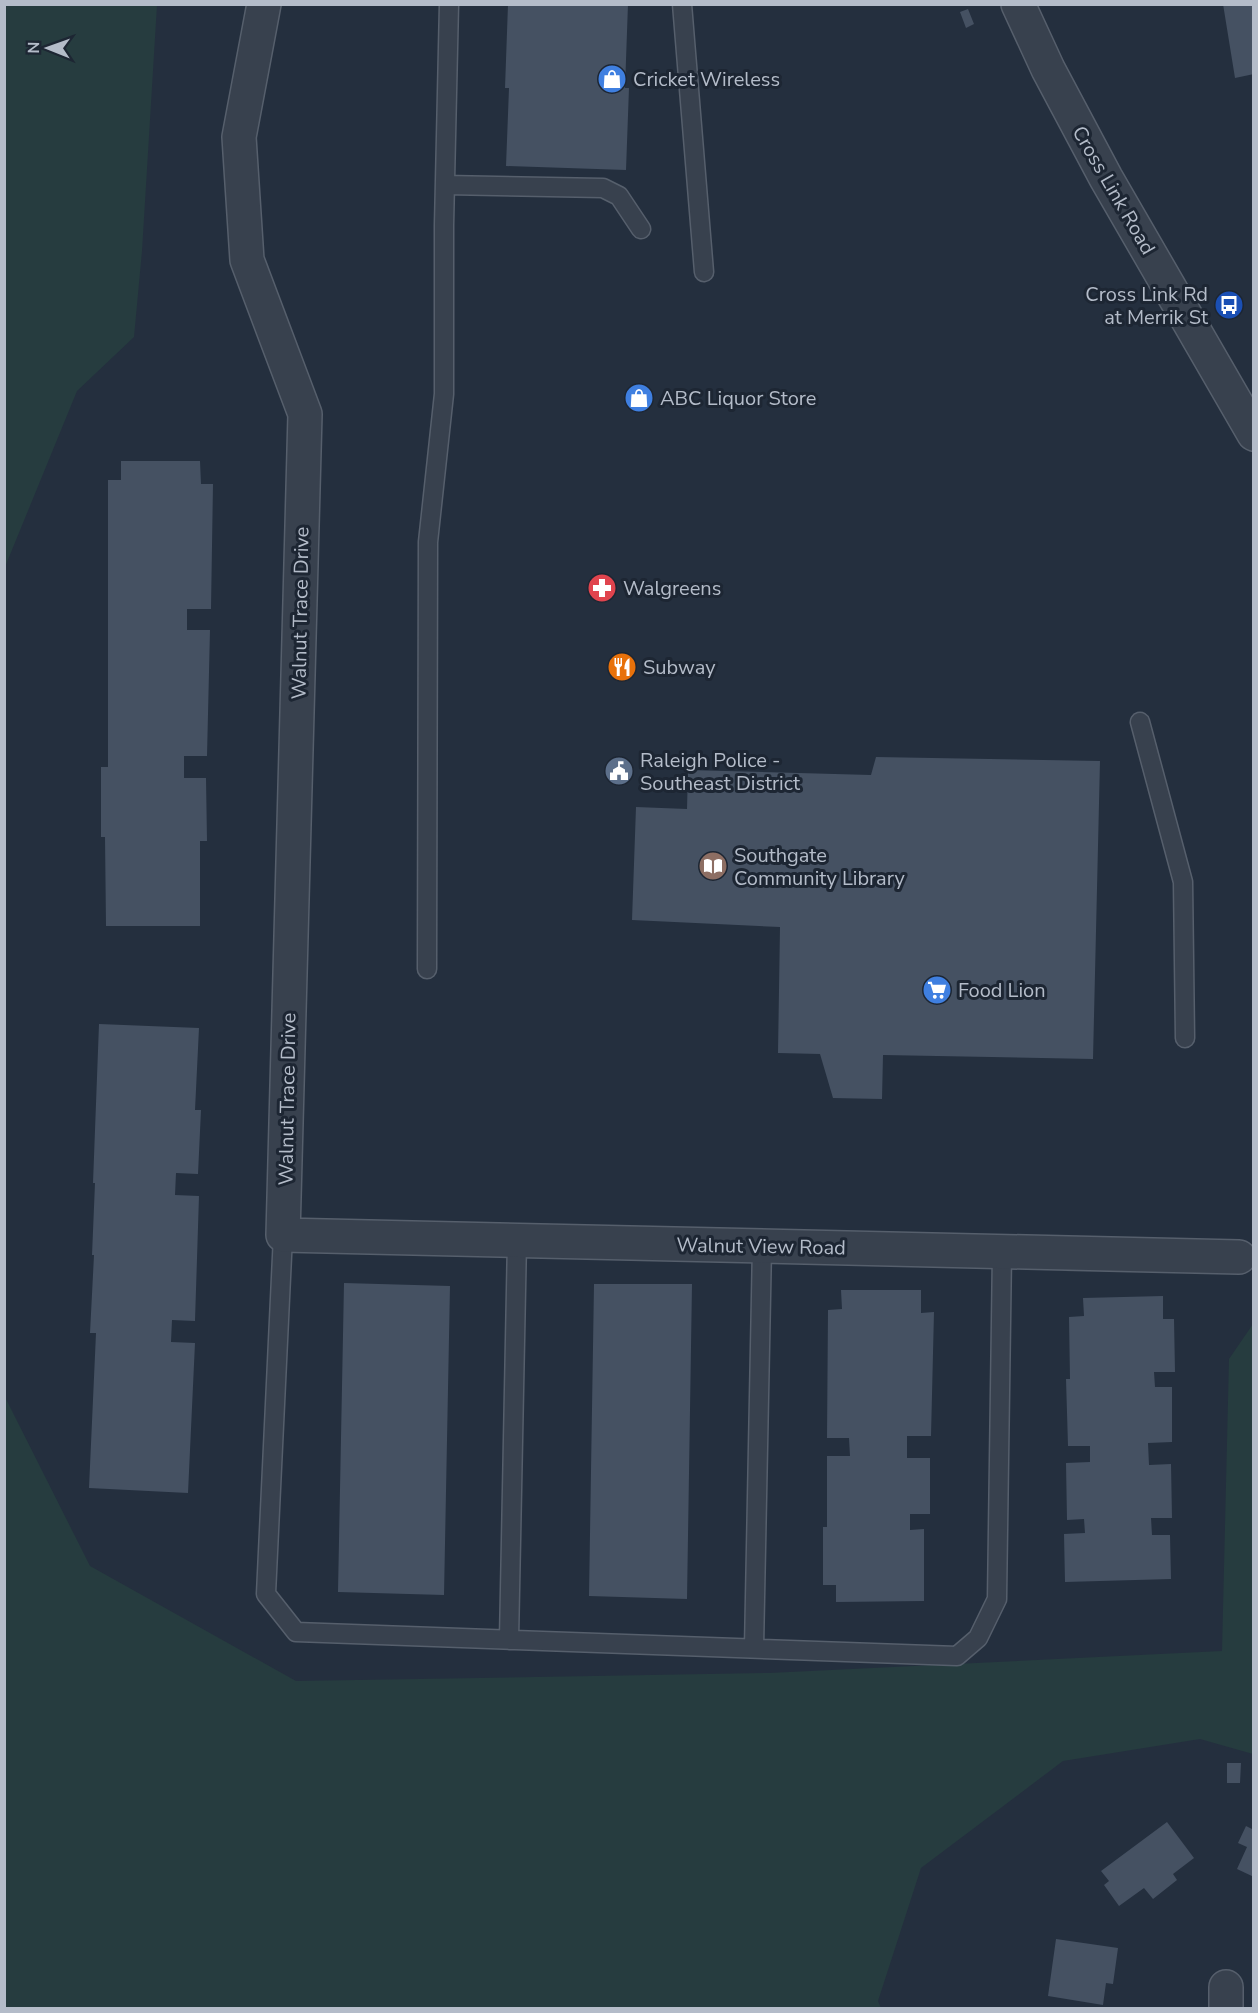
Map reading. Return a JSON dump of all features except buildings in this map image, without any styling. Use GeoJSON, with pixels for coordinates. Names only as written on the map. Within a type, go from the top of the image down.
{"type":"FeatureCollection","features":[{"type":"Feature","properties":{"kind":"street","name":"Walnut Trace Drive"},"geometry":{"type":"LineString","coordinates":[[264,4],[239,137],[247,260],[305,414],[284,1235]]}},
{"type":"Feature","properties":{"kind":"street","name":"Cross Link Road"},"geometry":{"type":"LineString","coordinates":[[1018,4],[1048,69],[1101,168],[1254,434]]}},
{"type":"Feature","properties":{"kind":"street","name":"Walnut View Road"},"geometry":{"type":"LineString","coordinates":[[284,1235],[1239,1257]]}},
{"type":"Feature","properties":{"kind":"lane"},"geometry":{"type":"LineString","coordinates":[[427,969],[428,542],[444,394],[448,4]]}},
{"type":"Feature","properties":{"kind":"lane"},"geometry":{"type":"LineString","coordinates":[[682,4],[704,272]]}},
{"type":"Feature","properties":{"kind":"lane"},"geometry":{"type":"LineString","coordinates":[[445,185],[603,188],[619,196],[641,229]]}},
{"type":"Feature","properties":{"kind":"lane"},"geometry":{"type":"LineString","coordinates":[[1140,722],[1183,882],[1185,1038]]}},
{"type":"Feature","properties":{"kind":"lane"},"geometry":{"type":"LineString","coordinates":[[284,1235],[266,1594],[296,1632],[957,1656],[978,1638],[997,1599],[1002,1252]]}},
{"type":"Feature","properties":{"kind":"lane"},"geometry":{"type":"LineString","coordinates":[[509,1640],[518,1240]]}},
{"type":"Feature","properties":{"kind":"lane"},"geometry":{"type":"LineString","coordinates":[[754,1648],[762,1246]]}},
{"type":"Feature","properties":{"kind":"green space"},"geometry":{"type":"Polygon","coordinates":[[[5,4],[157,5],[142,251],[134,337],[77,391],[5,567],[5,4]]]}},
{"type":"Feature","properties":{"kind":"green space"},"geometry":{"type":"Polygon","coordinates":[[[1253,1324],[1253,1754],[1200,1739],[1063,1761],[921,1868],[878,2001],[881,2008],[5,2008],[4,1395],[90,1566],[296,1681],[769,1673],[1222,1651],[1229,1359],[1253,1324]]]}},
{"type":"Feature","properties":{"kind":"place","name":"Cricket Wireless"},"geometry":{"type":"Point","coordinates":[612,79]}},
{"type":"Feature","properties":{"kind":"place","name":"Cross Link Rd at Merrik St"},"geometry":{"type":"Point","coordinates":[1229,305]}},
{"type":"Feature","properties":{"kind":"place","name":"ABC Liquor Store"},"geometry":{"type":"Point","coordinates":[639,398]}},
{"type":"Feature","properties":{"kind":"place","name":"Walgreens"},"geometry":{"type":"Point","coordinates":[602,588]}},
{"type":"Feature","properties":{"kind":"place","name":"Subway"},"geometry":{"type":"Point","coordinates":[622,667]}},
{"type":"Feature","properties":{"kind":"place","name":"Raleigh Police - Southeast District"},"geometry":{"type":"Point","coordinates":[619,771]}},
{"type":"Feature","properties":{"kind":"place","name":"Southgate Community Library"},"geometry":{"type":"Point","coordinates":[713,866]}},
{"type":"Feature","properties":{"kind":"place","name":"Food Lion"},"geometry":{"type":"Point","coordinates":[937,990]}}]}
